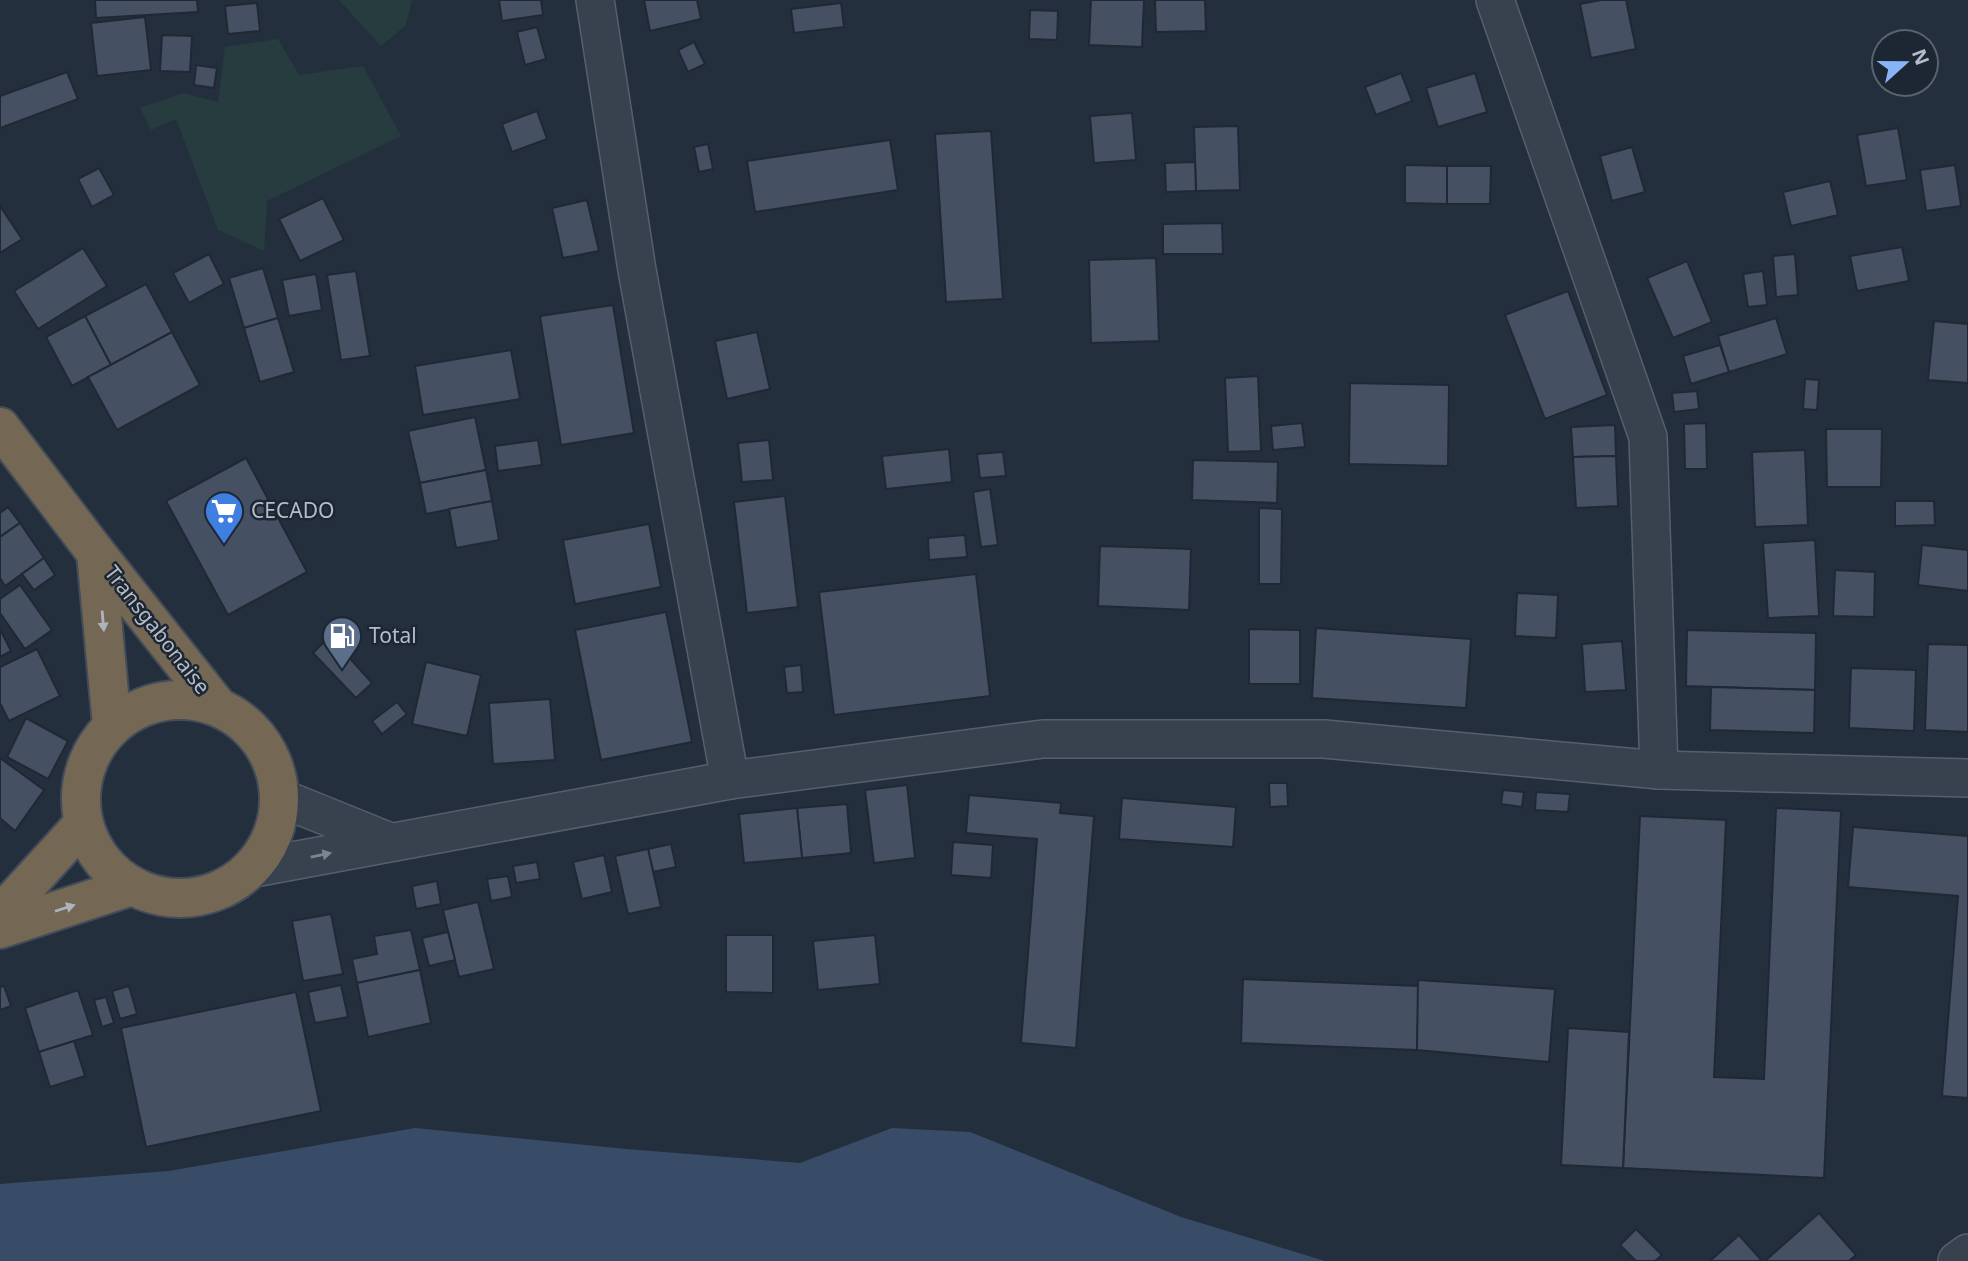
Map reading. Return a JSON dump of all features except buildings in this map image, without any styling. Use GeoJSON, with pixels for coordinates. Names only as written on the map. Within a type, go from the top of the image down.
{"type":"FeatureCollection","features":[{"type":"Feature","properties":{"kind":"highway","name":"Transgabonaise"},"geometry":{"type":"LineString","coordinates":[[0,427],[96,554],[218,706]]}},
{"type":"Feature","properties":{"kind":"highway","name":"Transgabonaise"},"geometry":{"type":"LineString","coordinates":[[96,554],[113,725]]}},
{"type":"Feature","properties":{"kind":"highway"},"geometry":{"type":"LineString","coordinates":[[181,699],[218,706],[243,721],[263,743],[276,770],[281,799],[274,836],[254,868],[217,893],[173,900],[129,887],[100,860],[83,824],[80,788],[91,754],[113,725],[145,705],[181,699]]}},
{"type":"Feature","properties":{"kind":"highway"},"geometry":{"type":"LineString","coordinates":[[0,915],[83,824]]}},
{"type":"Feature","properties":{"kind":"highway"},"geometry":{"type":"LineString","coordinates":[[0,929],[129,887]]}},
{"type":"Feature","properties":{"kind":"street"},"geometry":{"type":"LineString","coordinates":[[596,0],[637,270],[730,780]]}},
{"type":"Feature","properties":{"kind":"street"},"geometry":{"type":"LineString","coordinates":[[1495,0],[1647,437],[1659,770]]}},
{"type":"Feature","properties":{"kind":"street"},"geometry":{"type":"LineString","coordinates":[[254,868],[730,780],[1043,739],[1324,739],[1659,770],[1968,778]]}},
{"type":"Feature","properties":{"kind":"street"},"geometry":{"type":"LineString","coordinates":[[281,799],[390,842]]}},
{"type":"Feature","properties":{"kind":"street"},"geometry":{"type":"LineString","coordinates":[[1957,1261],[1968,1253]]}},
{"type":"Feature","properties":{"kind":"green space"},"geometry":{"type":"Polygon","coordinates":[[[339,0],[412,0],[406,25],[381,46],[339,0]]]}},
{"type":"Feature","properties":{"kind":"green space"},"geometry":{"type":"Polygon","coordinates":[[[278,39],[299,75],[363,66],[401,136],[267,201],[264,251],[218,230],[176,119],[151,130],[140,108],[183,93],[218,102],[225,47],[278,39]]]}},
{"type":"Feature","properties":{"kind":"water"},"geometry":{"type":"Polygon","coordinates":[[[415,1128],[800,1163],[892,1128],[970,1132],[1181,1217],[1325,1261],[0,1261],[0,1184],[169,1171],[415,1128]]]}},
{"type":"Feature","properties":{"kind":"place","name":"CECADO"},"geometry":{"type":"Point","coordinates":[224,545]}},
{"type":"Feature","properties":{"kind":"place","name":"Total"},"geometry":{"type":"Point","coordinates":[342,670]}}]}
